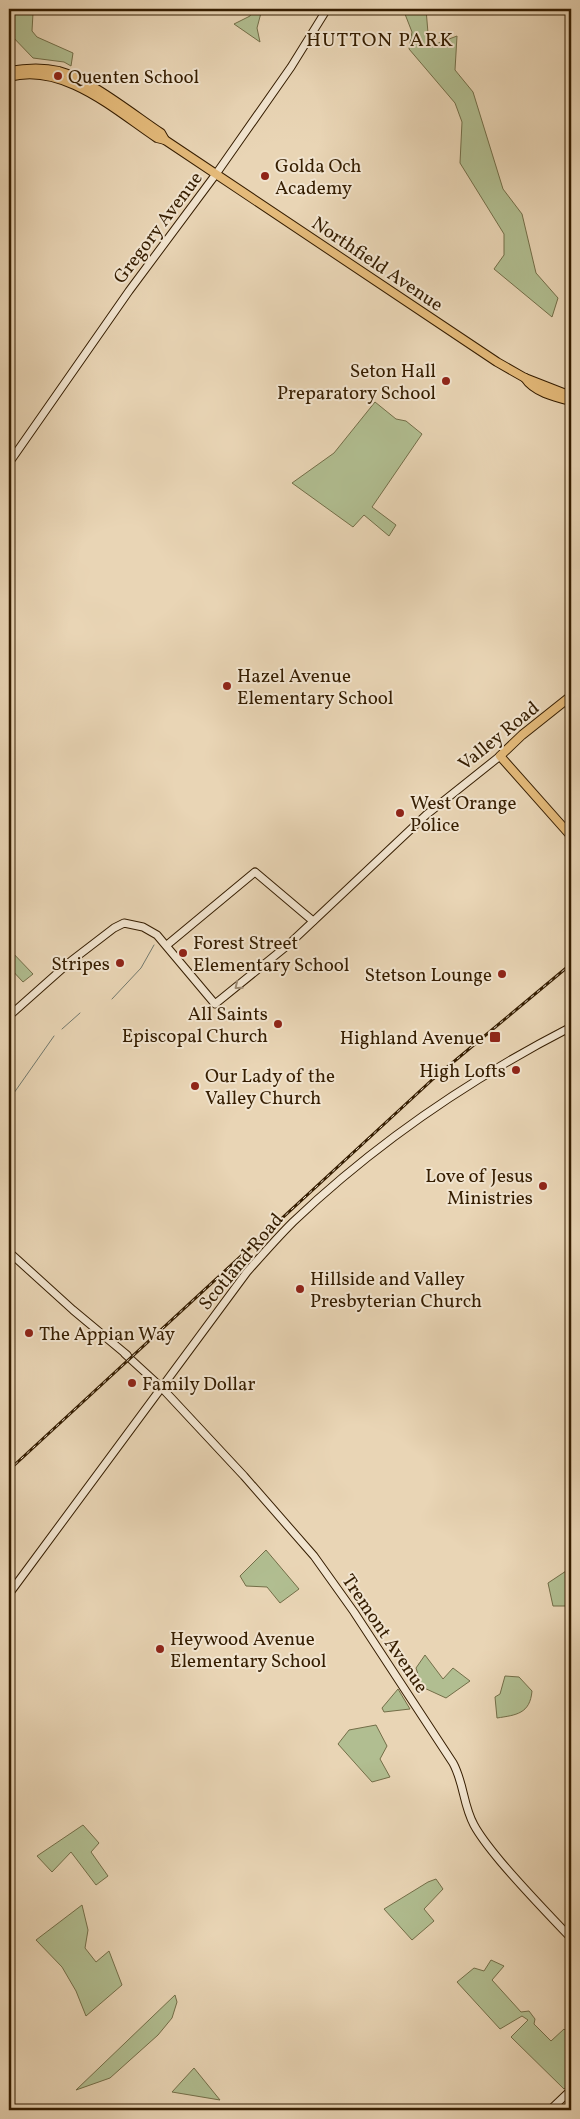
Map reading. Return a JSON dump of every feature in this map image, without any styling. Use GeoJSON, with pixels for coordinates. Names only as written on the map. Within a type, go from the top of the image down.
{"type":"FeatureCollection","features":[{"type":"Feature","properties":{"kind":"main road","name":"Northfield Avenue"},"geometry":{"type":"LineString","coordinates":[[9,71],[37,68],[69,74],[89,85],[161,133],[165,140]]}},
{"type":"Feature","properties":{"kind":"main road","name":"Northfield Avenue"},"geometry":{"type":"LineString","coordinates":[[9,77],[36,74],[67,81],[81,88],[157,138],[165,140],[450,331],[525,378],[571,396]]}},
{"type":"Feature","properties":{"kind":"main road","name":"Northfield Avenue"},"geometry":{"type":"LineString","coordinates":[[525,378],[529,384],[547,394],[571,401]]}},
{"type":"Feature","properties":{"kind":"main road"},"geometry":{"type":"LineString","coordinates":[[547,394],[571,407]]}},
{"type":"Feature","properties":{"kind":"main road","name":"Valley Road"},"geometry":{"type":"LineString","coordinates":[[500,756],[571,696]]}},
{"type":"Feature","properties":{"kind":"main road"},"geometry":{"type":"LineString","coordinates":[[500,756],[571,836]]}},
{"type":"Feature","properties":{"kind":"street","name":"Gregory Avenue"},"geometry":{"type":"LineString","coordinates":[[9,463],[129,290],[216,174],[293,63],[327,9]]}},
{"type":"Feature","properties":{"kind":"street","name":"Valley Road"},"geometry":{"type":"LineString","coordinates":[[167,945],[215,1004],[288,946],[426,815],[500,756]]}},
{"type":"Feature","properties":{"kind":"street"},"geometry":{"type":"LineString","coordinates":[[9,1016],[71,961],[119,925],[128,924],[150,929],[167,945],[255,872],[313,921]]}},
{"type":"Feature","properties":{"kind":"street","name":"Scotland Road"},"geometry":{"type":"LineString","coordinates":[[9,1594],[247,1272],[291,1224],[339,1181],[410,1125],[457,1092],[571,1027]]}},
{"type":"Feature","properties":{"kind":"street","name":"Tremont Avenue"},"geometry":{"type":"LineString","coordinates":[[9,1252],[135,1361],[139,1368],[161,1387],[244,1476],[314,1556],[354,1612],[453,1763],[460,1776],[472,1823],[479,1834],[520,1885],[571,1938]]}},
{"type":"Feature","properties":{"kind":"street"},"geometry":{"type":"LineString","coordinates":[[550,2110],[571,2090]]}},
{"type":"Feature","properties":{"kind":"green space"},"geometry":{"type":"Polygon","coordinates":[[[9,9],[37,9],[33,13],[32,31],[37,37],[73,53],[71,66],[64,62],[33,58],[9,33],[9,9]]]}},
{"type":"Feature","properties":{"kind":"green space"},"geometry":{"type":"Polygon","coordinates":[[[253,9],[262,9],[257,28],[260,42],[234,24],[250,16],[253,9]]]}},
{"type":"Feature","properties":{"kind":"green space"},"geometry":{"type":"Polygon","coordinates":[[[403,9],[426,9],[428,33],[436,44],[457,36],[455,70],[473,92],[503,189],[522,214],[536,273],[558,298],[552,317],[494,269],[504,255],[504,234],[460,163],[462,122],[455,103],[409,49],[412,32],[403,9]]]}},
{"type":"Feature","properties":{"kind":"green space"},"geometry":{"type":"Polygon","coordinates":[[[375,402],[396,419],[406,421],[422,434],[372,507],[396,525],[389,536],[364,515],[353,527],[292,483],[334,453],[375,402]]]}},
{"type":"Feature","properties":{"kind":"green space"},"geometry":{"type":"Polygon","coordinates":[[[9,949],[33,974],[23,982],[9,967],[9,949]]]}},
{"type":"Feature","properties":{"kind":"green space"},"geometry":{"type":"Polygon","coordinates":[[[266,1550],[299,1589],[280,1603],[267,1587],[246,1586],[240,1576],[266,1550]]]}},
{"type":"Feature","properties":{"kind":"green space"},"geometry":{"type":"Polygon","coordinates":[[[566,1571],[571,1576],[571,1606],[553,1606],[548,1583],[566,1571]]]}},
{"type":"Feature","properties":{"kind":"green space"},"geometry":{"type":"Polygon","coordinates":[[[425,1655],[443,1679],[453,1668],[470,1681],[446,1698],[422,1687],[416,1668],[425,1655]]]}},
{"type":"Feature","properties":{"kind":"green space"},"geometry":{"type":"Polygon","coordinates":[[[505,1676],[519,1677],[532,1691],[531,1699],[521,1712],[497,1718],[495,1697],[500,1694],[505,1676]]]}},
{"type":"Feature","properties":{"kind":"green space"},"geometry":{"type":"Polygon","coordinates":[[[398,1689],[410,1709],[384,1712],[382,1708],[398,1689]]]}},
{"type":"Feature","properties":{"kind":"green space"},"geometry":{"type":"Polygon","coordinates":[[[376,1725],[387,1746],[380,1759],[390,1777],[372,1782],[338,1744],[349,1730],[376,1725]]]}},
{"type":"Feature","properties":{"kind":"green space"},"geometry":{"type":"Polygon","coordinates":[[[83,1825],[99,1843],[91,1852],[108,1876],[96,1885],[71,1852],[52,1872],[37,1856],[83,1825]]]}},
{"type":"Feature","properties":{"kind":"green space"},"geometry":{"type":"Polygon","coordinates":[[[436,1879],[443,1889],[424,1909],[434,1921],[412,1940],[384,1909],[436,1879]]]}},
{"type":"Feature","properties":{"kind":"green space"},"geometry":{"type":"Polygon","coordinates":[[[82,1905],[88,1930],[85,1948],[96,1962],[109,1951],[122,1985],[86,2016],[76,1991],[62,1967],[36,1940],[82,1905]]]}},
{"type":"Feature","properties":{"kind":"green space"},"geometry":{"type":"Polygon","coordinates":[[[491,1960],[504,1966],[492,1980],[521,2012],[529,2011],[535,2019],[534,2024],[551,2041],[564,2029],[571,2036],[571,2082],[564,2089],[511,2037],[528,2020],[522,2016],[500,2029],[457,1982],[474,1968],[484,1971],[491,1960]]]}},
{"type":"Feature","properties":{"kind":"green space"},"geometry":{"type":"Polygon","coordinates":[[[175,1995],[177,2002],[172,2018],[158,2035],[110,2078],[76,2090],[175,1995]]]}},
{"type":"Feature","properties":{"kind":"green space"},"geometry":{"type":"Polygon","coordinates":[[[194,2068],[220,2100],[172,2092],[194,2068]]]}},
{"type":"Feature","properties":{"kind":"waterway"},"geometry":{"type":"LineString","coordinates":[[112,999],[141,968],[154,945]]}},
{"type":"Feature","properties":{"kind":"waterway"},"geometry":{"type":"LineString","coordinates":[[62,1029],[80,1013]]}},
{"type":"Feature","properties":{"kind":"waterway"},"geometry":{"type":"LineString","coordinates":[[9,1100],[54,1036]]}},
{"type":"Feature","properties":{"kind":"railway"},"geometry":{"type":"LineString","coordinates":[[9,1470],[433,1079],[571,964]]}},
{"type":"Feature","properties":{"kind":"place","name":"Quenten School"},"geometry":{"type":"Point","coordinates":[58,76]}},
{"type":"Feature","properties":{"kind":"place","name":"Golda Och Academy"},"geometry":{"type":"Point","coordinates":[265,176]}},
{"type":"Feature","properties":{"kind":"place","name":"Seton Hall Preparatory School"},"geometry":{"type":"Point","coordinates":[446,381]}},
{"type":"Feature","properties":{"kind":"place","name":"Hazel Avenue Elementary School"},"geometry":{"type":"Point","coordinates":[227,686]}},
{"type":"Feature","properties":{"kind":"place","name":"West Orange Police"},"geometry":{"type":"Point","coordinates":[400,813]}},
{"type":"Feature","properties":{"kind":"place","name":"Forest Street Elementary School"},"geometry":{"type":"Point","coordinates":[183,953]}},
{"type":"Feature","properties":{"kind":"place","name":"Stripes"},"geometry":{"type":"Point","coordinates":[120,963]}},
{"type":"Feature","properties":{"kind":"place","name":"Stetson Lounge"},"geometry":{"type":"Point","coordinates":[502,974]}},
{"type":"Feature","properties":{"kind":"place","name":"All Saints Episcopal Church"},"geometry":{"type":"Point","coordinates":[278,1024]}},
{"type":"Feature","properties":{"kind":"place","name":"Highland Avenue"},"geometry":{"type":"Point","coordinates":[495,1037]}},
{"type":"Feature","properties":{"kind":"place","name":"High Lofts"},"geometry":{"type":"Point","coordinates":[516,1070]}},
{"type":"Feature","properties":{"kind":"place","name":"Our Lady of the Valley Church"},"geometry":{"type":"Point","coordinates":[195,1086]}},
{"type":"Feature","properties":{"kind":"place","name":"Love of Jesus Ministries"},"geometry":{"type":"Point","coordinates":[543,1186]}},
{"type":"Feature","properties":{"kind":"place","name":"Hillside and Valley Presbyterian Church"},"geometry":{"type":"Point","coordinates":[300,1289]}},
{"type":"Feature","properties":{"kind":"place","name":"The Appian Way"},"geometry":{"type":"Point","coordinates":[29,1333]}},
{"type":"Feature","properties":{"kind":"place","name":"Family Dollar"},"geometry":{"type":"Point","coordinates":[132,1383]}},
{"type":"Feature","properties":{"kind":"place","name":"Heywood Avenue Elementary School"},"geometry":{"type":"Point","coordinates":[160,1649]}},
{"type":"Feature","properties":{"kind":"district","name":"HUTTON PARK"},"geometry":{"type":"Point","coordinates":[380,39]}}]}
